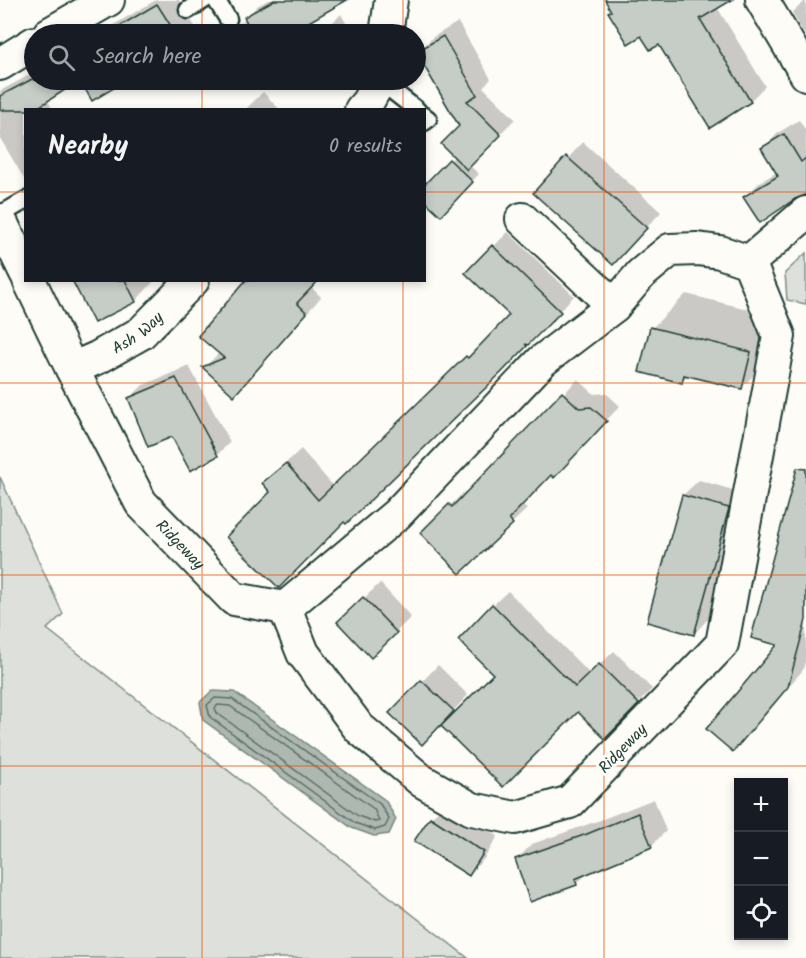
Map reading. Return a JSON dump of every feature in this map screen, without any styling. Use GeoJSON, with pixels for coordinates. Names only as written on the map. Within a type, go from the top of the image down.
{"type":"FeatureCollection","features":[{"type":"Feature","properties":{"kind":"street"},"geometry":{"type":"LineString","coordinates":[[66,24],[108,0]]}},
{"type":"Feature","properties":{"kind":"street"},"geometry":{"type":"LineString","coordinates":[[387,24],[391,0]]}},
{"type":"Feature","properties":{"kind":"street"},"geometry":{"type":"LineString","coordinates":[[762,0],[806,74]]}},
{"type":"Feature","properties":{"kind":"street"},"geometry":{"type":"LineString","coordinates":[[0,64],[24,49]]}},
{"type":"Feature","properties":{"kind":"street"},"geometry":{"type":"LineString","coordinates":[[362,108],[374,90]]}},
{"type":"Feature","properties":{"kind":"street"},"geometry":{"type":"LineString","coordinates":[[285,608],[397,514],[542,361],[614,306],[641,274],[670,250],[697,249],[720,252],[748,262],[806,213]]}},
{"type":"Feature","properties":{"kind":"street"},"geometry":{"type":"LineString","coordinates":[[522,219],[614,306]]}},
{"type":"Feature","properties":{"kind":"street"},"geometry":{"type":"LineString","coordinates":[[0,220],[24,269]]}},
{"type":"Feature","properties":{"kind":"street","name":"Ridgeway"},"geometry":{"type":"LineString","coordinates":[[72,369],[141,503],[234,599],[285,608],[303,653],[359,728],[422,781],[472,809],[514,818],[570,802],[722,644],[793,335],[748,262]]}},
{"type":"Feature","properties":{"kind":"street"},"geometry":{"type":"LineString","coordinates":[[30,282],[72,369]]}},
{"type":"Feature","properties":{"kind":"street","name":"Ash Way"},"geometry":{"type":"LineString","coordinates":[[72,369],[99,357],[141,333],[191,282]]}},
{"type":"Feature","properties":{"kind":"lane"},"geometry":{"type":"LineString","coordinates":[[188,10],[204,0]]}},
{"type":"Feature","properties":{"kind":"lane"},"geometry":{"type":"LineString","coordinates":[[216,0],[228,19]]}},
{"type":"Feature","properties":{"kind":"lane"},"geometry":{"type":"LineString","coordinates":[[392,90],[415,108]]}},
{"type":"Feature","properties":{"kind":"lane"},"geometry":{"type":"LineString","coordinates":[[0,215],[24,201]]}},
{"type":"Feature","properties":{"kind":"shaded area"},"geometry":{"type":"Polygon","coordinates":[[[806,253],[806,304],[787,300],[785,273],[806,253]]]}},
{"type":"Feature","properties":{"kind":"shaded area"},"geometry":{"type":"Polygon","coordinates":[[[0,477],[63,614],[47,629],[468,958],[0,958],[0,477]]]}},
{"type":"Feature","properties":{"kind":"water"},"geometry":{"type":"Polygon","coordinates":[[[212,691],[234,692],[385,800],[396,819],[389,834],[374,836],[352,828],[203,720],[200,702],[212,691]]]}},
{"type":"Feature","properties":{"kind":"building"},"geometry":{"type":"Polygon","coordinates":[[[274,0],[347,0],[305,24],[245,24],[247,23],[244,17],[274,0]]]}},
{"type":"Feature","properties":{"kind":"building"},"geometry":{"type":"Polygon","coordinates":[[[605,0],[732,0],[700,19],[751,102],[710,128],[659,45],[650,50],[641,36],[628,44],[608,12],[611,11],[605,0]]]}},
{"type":"Feature","properties":{"kind":"building"},"geometry":{"type":"Polygon","coordinates":[[[157,4],[170,24],[123,24],[157,4]]]}},
{"type":"Feature","properties":{"kind":"building"},"geometry":{"type":"Polygon","coordinates":[[[443,36],[477,95],[467,101],[501,135],[467,170],[441,144],[459,126],[426,69],[426,46],[443,36]]]}},
{"type":"Feature","properties":{"kind":"building"},"geometry":{"type":"Polygon","coordinates":[[[24,83],[24,90],[65,90],[37,108],[24,108],[24,110],[0,110],[0,96],[24,83]]]}},
{"type":"Feature","properties":{"kind":"building"},"geometry":{"type":"Polygon","coordinates":[[[86,90],[110,90],[92,101],[86,90]]]}},
{"type":"Feature","properties":{"kind":"building"},"geometry":{"type":"Polygon","coordinates":[[[784,134],[801,162],[806,158],[806,195],[795,199],[760,223],[743,197],[778,176],[761,148],[784,134]]]}},
{"type":"Feature","properties":{"kind":"building"},"geometry":{"type":"Polygon","coordinates":[[[566,156],[647,228],[613,265],[533,193],[566,156]]]}},
{"type":"Feature","properties":{"kind":"building"},"geometry":{"type":"Polygon","coordinates":[[[449,159],[473,182],[441,216],[426,202],[426,183],[449,159]]]}},
{"type":"Feature","properties":{"kind":"building"},"geometry":{"type":"Polygon","coordinates":[[[492,245],[561,312],[528,345],[525,344],[527,346],[502,372],[346,524],[344,522],[279,588],[226,537],[270,492],[262,483],[286,463],[318,500],[466,356],[468,358],[509,315],[465,273],[492,245]]]}},
{"type":"Feature","properties":{"kind":"building"},"geometry":{"type":"Polygon","coordinates":[[[73,282],[126,282],[136,302],[94,323],[73,282]]]}},
{"type":"Feature","properties":{"kind":"building"},"geometry":{"type":"Polygon","coordinates":[[[244,282],[317,282],[297,303],[307,313],[234,396],[202,367],[224,358],[198,336],[244,282]]]}},
{"type":"Feature","properties":{"kind":"building"},"geometry":{"type":"Polygon","coordinates":[[[650,327],[751,352],[742,389],[684,375],[682,383],[639,372],[650,327]]]}},
{"type":"Feature","properties":{"kind":"building"},"geometry":{"type":"Polygon","coordinates":[[[176,378],[218,456],[190,471],[172,437],[148,447],[128,398],[176,378]]]}},
{"type":"Feature","properties":{"kind":"building"},"geometry":{"type":"Polygon","coordinates":[[[562,392],[579,408],[591,407],[607,421],[554,478],[551,475],[509,519],[513,524],[460,574],[420,533],[449,504],[452,507],[562,392]]]}},
{"type":"Feature","properties":{"kind":"building"},"geometry":{"type":"Polygon","coordinates":[[[797,468],[806,469],[806,620],[788,687],[733,752],[706,729],[777,645],[751,638],[797,468]]]}},
{"type":"Feature","properties":{"kind":"building"},"geometry":{"type":"Polygon","coordinates":[[[682,495],[729,508],[694,635],[647,622],[682,495]]]}},
{"type":"Feature","properties":{"kind":"building"},"geometry":{"type":"Polygon","coordinates":[[[363,597],[397,633],[371,658],[337,622],[363,597]]]}},
{"type":"Feature","properties":{"kind":"building"},"geometry":{"type":"Polygon","coordinates":[[[492,604],[575,687],[599,664],[639,704],[605,739],[578,712],[503,787],[441,726],[493,674],[458,640],[492,604]]]}},
{"type":"Feature","properties":{"kind":"building"},"geometry":{"type":"Polygon","coordinates":[[[421,680],[454,711],[422,745],[389,713],[421,680]]]}},
{"type":"Feature","properties":{"kind":"building"},"geometry":{"type":"Polygon","coordinates":[[[638,813],[652,847],[575,879],[577,885],[530,902],[515,859],[587,834],[638,813]]]}},
{"type":"Feature","properties":{"kind":"building"},"geometry":{"type":"Polygon","coordinates":[[[430,817],[484,852],[469,876],[414,841],[430,817]]]}}]}
